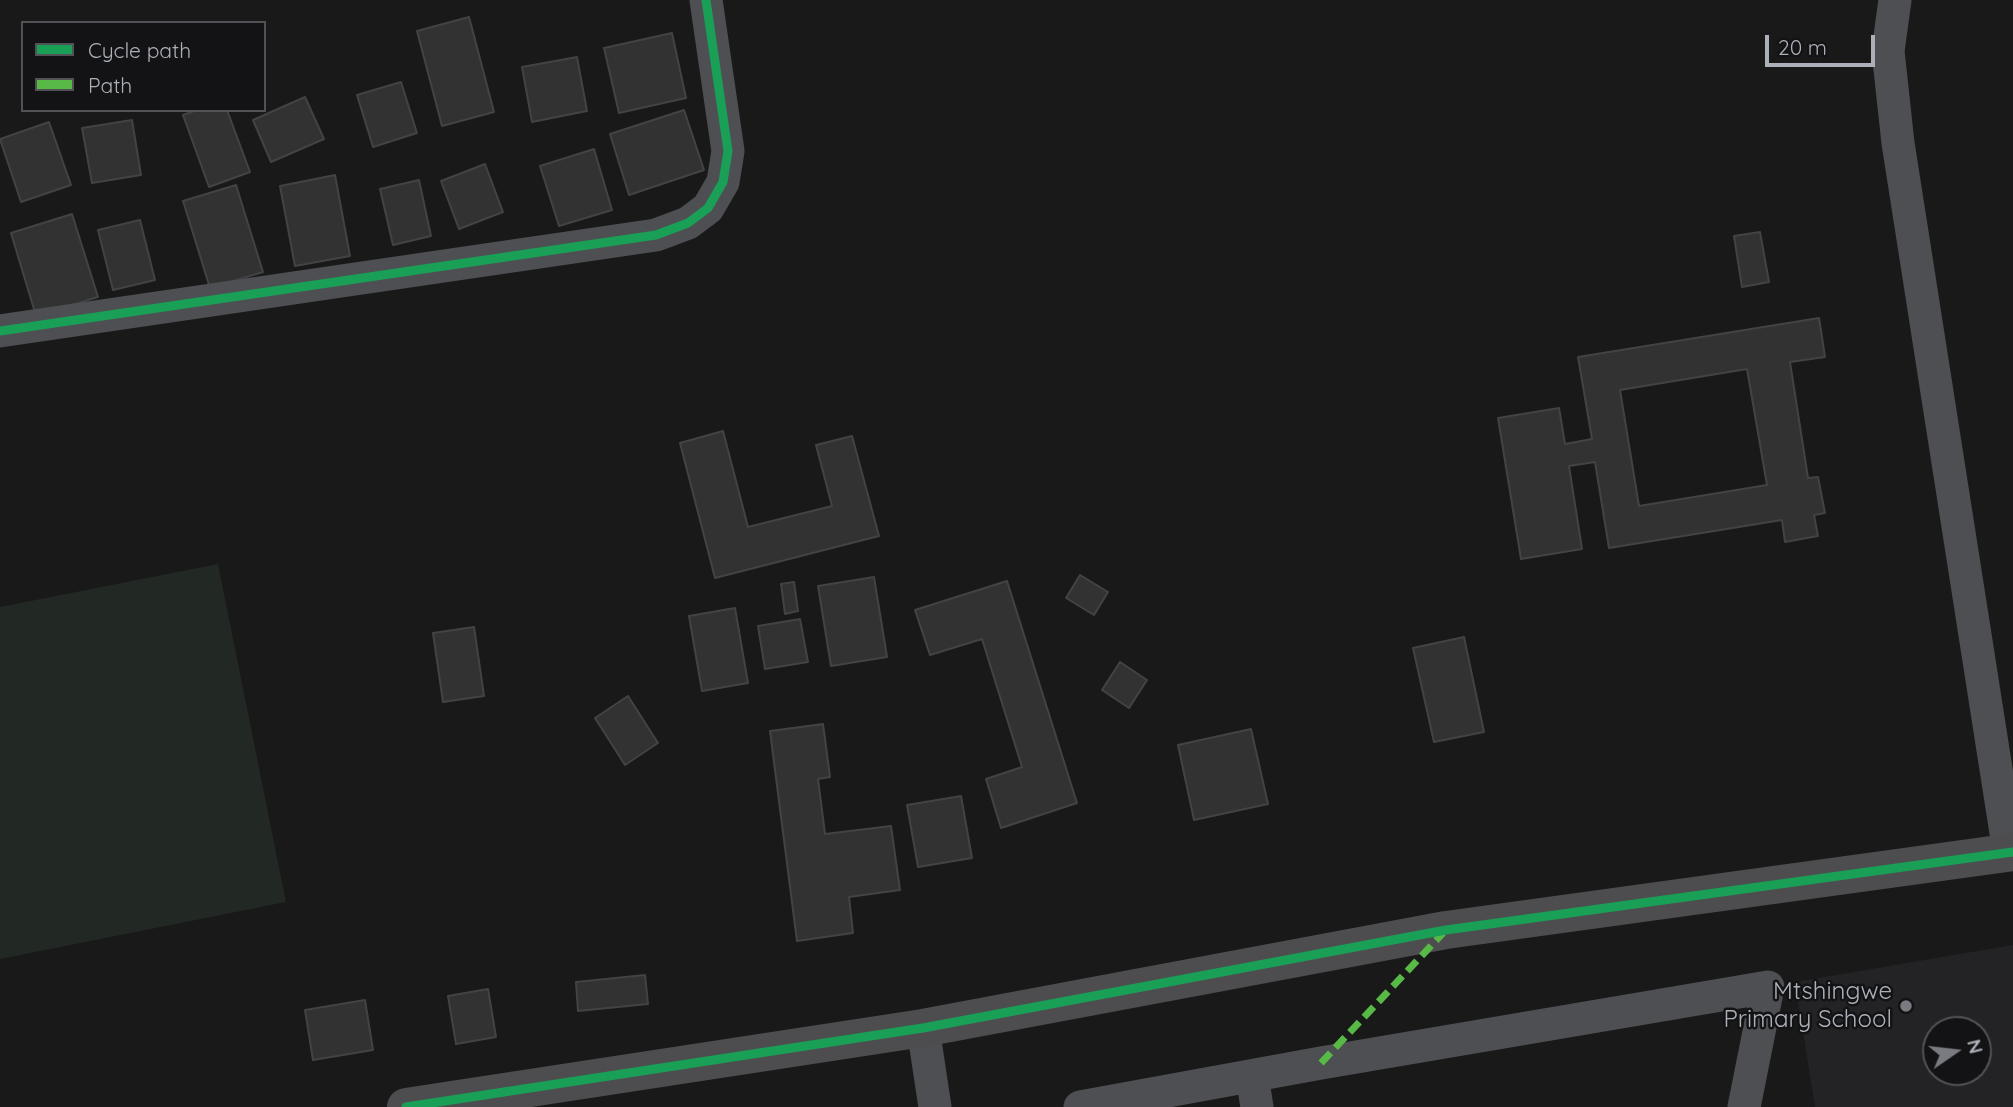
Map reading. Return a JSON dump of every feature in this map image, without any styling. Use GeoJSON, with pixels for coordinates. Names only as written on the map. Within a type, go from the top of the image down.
{"type":"FeatureCollection","features":[{"type":"Feature","properties":{"kind":"street"},"geometry":{"type":"LineString","coordinates":[[0,331],[656,235],[688,222],[708,208],[723,182],[728,151],[706,0]]}},
{"type":"Feature","properties":{"kind":"street"},"geometry":{"type":"LineString","coordinates":[[406,1107],[923,1028],[1446,930],[2011,852],[1898,143],[1888,51],[1895,0]]}},
{"type":"Feature","properties":{"kind":"street"},"geometry":{"type":"LineString","coordinates":[[1080,1107],[1254,1092],[1768,987],[1744,1107]]}},
{"type":"Feature","properties":{"kind":"street"},"geometry":{"type":"LineString","coordinates":[[923,1028],[935,1107]]}},
{"type":"Feature","properties":{"kind":"shaded area"},"geometry":{"type":"Polygon","coordinates":[[[218,564],[286,902],[0,959],[0,607],[218,564]]]}},
{"type":"Feature","properties":{"kind":"shaded area","name":"Mtshingwe Primary School"},"geometry":{"type":"Polygon","coordinates":[[[2013,945],[2013,1107],[1815,1107],[1795,982],[2013,945]]]}},
{"type":"Feature","properties":{"kind":"building"},"geometry":{"type":"Polygon","coordinates":[[[469,17],[494,112],[442,126],[417,31],[469,17]]]}},
{"type":"Feature","properties":{"kind":"building"},"geometry":{"type":"Polygon","coordinates":[[[672,33],[686,98],[619,113],[604,48],[672,33]]]}},
{"type":"Feature","properties":{"kind":"building"},"geometry":{"type":"Polygon","coordinates":[[[577,57],[587,111],[532,122],[522,67],[577,57]]]}},
{"type":"Feature","properties":{"kind":"building"},"geometry":{"type":"Polygon","coordinates":[[[401,82],[417,133],[373,147],[357,95],[401,82]]]}},
{"type":"Feature","properties":{"kind":"building"},"geometry":{"type":"Polygon","coordinates":[[[305,97],[324,139],[271,162],[253,120],[305,97]]]}},
{"type":"Feature","properties":{"kind":"building"},"geometry":{"type":"Polygon","coordinates":[[[684,110],[704,170],[629,195],[610,134],[684,110]]]}},
{"type":"Feature","properties":{"kind":"building"},"geometry":{"type":"Polygon","coordinates":[[[191,112],[228,112],[250,172],[209,187],[183,115],[191,112]]]}},
{"type":"Feature","properties":{"kind":"building"},"geometry":{"type":"Polygon","coordinates":[[[132,120],[141,175],[92,183],[82,128],[132,120]]]}},
{"type":"Feature","properties":{"kind":"building"},"geometry":{"type":"Polygon","coordinates":[[[49,122],[71,185],[21,202],[0,139],[49,122]]]}},
{"type":"Feature","properties":{"kind":"building"},"geometry":{"type":"Polygon","coordinates":[[[594,149],[612,210],[559,226],[540,166],[594,149]]]}},
{"type":"Feature","properties":{"kind":"building"},"geometry":{"type":"Polygon","coordinates":[[[485,164],[503,212],[459,229],[441,181],[485,164]]]}},
{"type":"Feature","properties":{"kind":"building"},"geometry":{"type":"Polygon","coordinates":[[[335,175],[350,256],[295,266],[280,186],[335,175]]]}},
{"type":"Feature","properties":{"kind":"building"},"geometry":{"type":"Polygon","coordinates":[[[419,180],[431,236],[393,245],[380,189],[419,180]]]}},
{"type":"Feature","properties":{"kind":"building"},"geometry":{"type":"Polygon","coordinates":[[[236,185],[263,272],[210,288],[183,201],[236,185]]]}},
{"type":"Feature","properties":{"kind":"building"},"geometry":{"type":"Polygon","coordinates":[[[72,214],[98,297],[36,316],[11,233],[72,214]]]}},
{"type":"Feature","properties":{"kind":"building"},"geometry":{"type":"Polygon","coordinates":[[[140,220],[155,280],[113,290],[98,230],[140,220]]]}},
{"type":"Feature","properties":{"kind":"building"},"geometry":{"type":"Polygon","coordinates":[[[1760,232],[1769,282],[1742,287],[1734,236],[1760,232]]]}},
{"type":"Feature","properties":{"kind":"building"},"geometry":{"type":"Polygon","coordinates":[[[1819,318],[1825,357],[1790,362],[1808,478],[1818,477],[1825,513],[1814,515],[1818,536],[1785,542],[1782,520],[1609,548],[1595,462],[1569,466],[1582,549],[1521,559],[1498,418],[1559,408],[1565,444],[1592,439],[1578,357],[1819,318]],[[1747,369],[1620,390],[1639,506],[1767,485],[1747,369]]]}},
{"type":"Feature","properties":{"kind":"building"},"geometry":{"type":"Polygon","coordinates":[[[723,431],[748,527],[832,506],[816,445],[852,436],[879,536],[715,578],[680,443],[723,431]]]}},
{"type":"Feature","properties":{"kind":"building"},"geometry":{"type":"Polygon","coordinates":[[[1080,575],[1108,592],[1094,615],[1066,598],[1080,575]]]}},
{"type":"Feature","properties":{"kind":"building"},"geometry":{"type":"Polygon","coordinates":[[[874,577],[887,657],[831,666],[818,586],[874,577]]]}},
{"type":"Feature","properties":{"kind":"building"},"geometry":{"type":"Polygon","coordinates":[[[1007,581],[1077,803],[1001,828],[986,779],[1022,767],[982,639],[930,655],[915,610],[1007,581]]]}},
{"type":"Feature","properties":{"kind":"building"},"geometry":{"type":"Polygon","coordinates":[[[794,582],[798,611],[785,614],[781,584],[794,582]]]}},
{"type":"Feature","properties":{"kind":"building"},"geometry":{"type":"Polygon","coordinates":[[[735,608],[748,683],[702,691],[689,616],[735,608]]]}},
{"type":"Feature","properties":{"kind":"building"},"geometry":{"type":"Polygon","coordinates":[[[800,619],[808,662],[765,669],[758,626],[800,619]]]}},
{"type":"Feature","properties":{"kind":"building"},"geometry":{"type":"Polygon","coordinates":[[[474,627],[484,696],[443,702],[433,633],[474,627]]]}},
{"type":"Feature","properties":{"kind":"building"},"geometry":{"type":"Polygon","coordinates":[[[1464,637],[1484,732],[1434,742],[1413,648],[1464,637]]]}},
{"type":"Feature","properties":{"kind":"building"},"geometry":{"type":"Polygon","coordinates":[[[1120,662],[1147,680],[1129,708],[1102,690],[1120,662]]]}},
{"type":"Feature","properties":{"kind":"building"},"geometry":{"type":"Polygon","coordinates":[[[628,696],[658,743],[625,765],[595,718],[628,696]]]}},
{"type":"Feature","properties":{"kind":"building"},"geometry":{"type":"Polygon","coordinates":[[[823,724],[830,777],[818,779],[825,834],[891,826],[900,890],[849,897],[853,933],[797,941],[770,731],[823,724]]]}},
{"type":"Feature","properties":{"kind":"building"},"geometry":{"type":"Polygon","coordinates":[[[1251,729],[1268,804],[1194,820],[1178,745],[1251,729]]]}},
{"type":"Feature","properties":{"kind":"building"},"geometry":{"type":"Polygon","coordinates":[[[961,796],[972,858],[918,867],[907,805],[961,796]]]}},
{"type":"Feature","properties":{"kind":"building"},"geometry":{"type":"Polygon","coordinates":[[[645,975],[648,1004],[578,1011],[576,982],[645,975]]]}},
{"type":"Feature","properties":{"kind":"building"},"geometry":{"type":"Polygon","coordinates":[[[488,989],[496,1037],[456,1044],[448,996],[488,989]]]}},
{"type":"Feature","properties":{"kind":"building"},"geometry":{"type":"Polygon","coordinates":[[[365,1000],[373,1050],[313,1060],[305,1010],[365,1000]]]}},
{"type":"Feature","properties":{"kind":"marked path"},"geometry":{"type":"LineString","coordinates":[[1321,1063],[1443,933]]}},
{"type":"Feature","properties":{"kind":"cycle path"},"geometry":{"type":"LineString","coordinates":[[0,331],[656,235],[688,223],[708,208],[723,182],[728,151],[706,0]]}},
{"type":"Feature","properties":{"kind":"cycle path"},"geometry":{"type":"LineString","coordinates":[[406,1107],[923,1028],[1446,930],[2013,852]]}},
{"type":"Feature","properties":{"kind":"place","name":"Mtshingwe Primary School"},"geometry":{"type":"Point","coordinates":[1906,1006]}}]}
